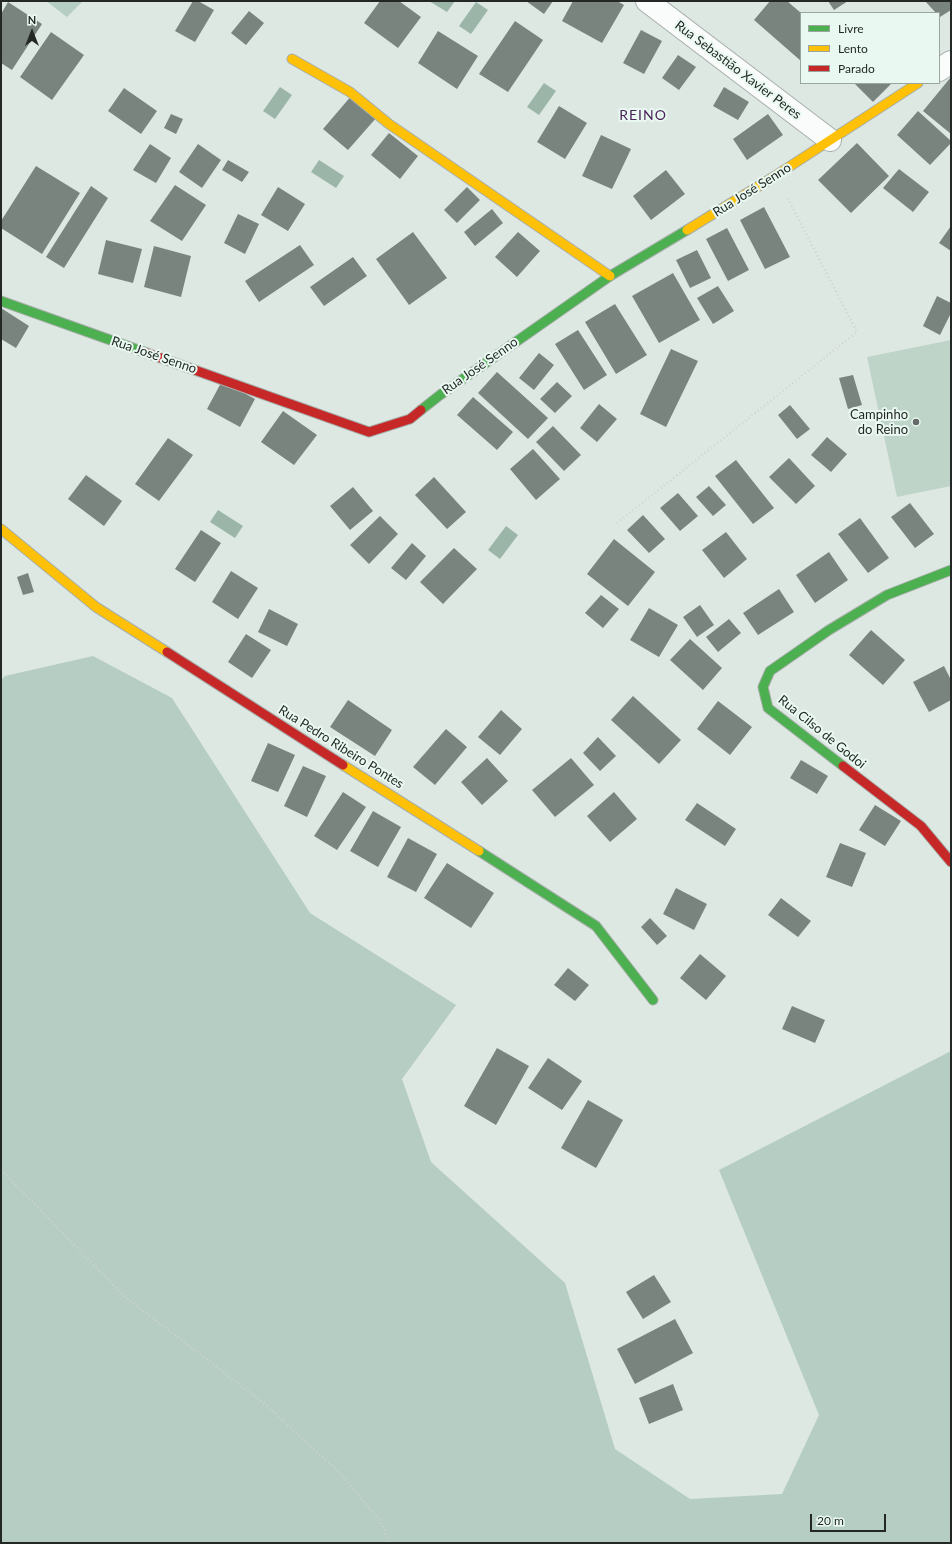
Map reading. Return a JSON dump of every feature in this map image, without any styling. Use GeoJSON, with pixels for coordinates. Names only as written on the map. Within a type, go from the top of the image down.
{"type":"FeatureCollection","features":[{"type":"Feature","properties":{"kind":"street","name":"Rua Sebastião Xavier Peres"},"geometry":{"type":"LineString","coordinates":[[647,1],[830,140]]}},
{"type":"Feature","properties":{"kind":"street"},"geometry":{"type":"LineString","coordinates":[[292,59],[350,92],[389,124],[610,276]]}},
{"type":"Feature","properties":{"kind":"street","name":"Rua José Senno"},"geometry":{"type":"LineString","coordinates":[[1,301],[369,432],[410,419],[440,395],[610,276],[775,176],[916,84]]}},
{"type":"Feature","properties":{"kind":"street","name":"Rua Pedro Ribeiro Pontes"},"geometry":{"type":"LineString","coordinates":[[1,529],[96,607],[596,926],[653,1000]]}},
{"type":"Feature","properties":{"kind":"street","name":"Rua Cilso de Godoi"},"geometry":{"type":"LineString","coordinates":[[951,570],[887,595],[829,630],[770,671],[763,687],[768,708],[921,826],[951,862]]}},
{"type":"Feature","properties":{"kind":"path"},"geometry":{"type":"LineString","coordinates":[[617,523],[857,332],[775,176]]}},
{"type":"Feature","properties":{"kind":"path"},"geometry":{"type":"LineString","coordinates":[[1,1170],[124,1296],[266,1405],[341,1474],[380,1521],[390,1543]]}},
{"type":"Feature","properties":{"kind":"shaded area"},"geometry":{"type":"Polygon","coordinates":[[[46,1],[83,1],[67,17],[46,1]]]}},
{"type":"Feature","properties":{"kind":"shaded area"},"geometry":{"type":"Polygon","coordinates":[[[429,1],[455,1],[447,12],[429,1]]]}},
{"type":"Feature","properties":{"kind":"shaded area"},"geometry":{"type":"Polygon","coordinates":[[[476,2],[488,10],[471,34],[459,26],[476,2]]]}},
{"type":"Feature","properties":{"kind":"shaded area"},"geometry":{"type":"Polygon","coordinates":[[[544,83],[556,91],[539,115],[527,107],[544,83]]]}},
{"type":"Feature","properties":{"kind":"shaded area"},"geometry":{"type":"Polygon","coordinates":[[[280,87],[292,95],[275,119],[263,111],[280,87]]]}},
{"type":"Feature","properties":{"kind":"shaded area"},"geometry":{"type":"Polygon","coordinates":[[[319,160],[344,176],[336,188],[311,172],[319,160]]]}},
{"type":"Feature","properties":{"kind":"shaded area","name":"Campinho do Reino"},"geometry":{"type":"Polygon","coordinates":[[[951,340],[951,486],[897,497],[867,357],[951,340]]]}},
{"type":"Feature","properties":{"kind":"shaded area"},"geometry":{"type":"Polygon","coordinates":[[[218,510],[243,526],[235,538],[210,522],[218,510]]]}},
{"type":"Feature","properties":{"kind":"shaded area"},"geometry":{"type":"Polygon","coordinates":[[[506,526],[518,535],[500,559],[488,550],[506,526]]]}},
{"type":"Feature","properties":{"kind":"shaded area"},"geometry":{"type":"Polygon","coordinates":[[[93,656],[172,698],[310,913],[456,1005],[402,1079],[431,1162],[565,1283],[615,1449],[690,1499],[782,1494],[819,1415],[719,1170],[951,1051],[951,1543],[1,1543],[1,680],[5,676],[93,656]]]}},
{"type":"Feature","properties":{"kind":"building"},"geometry":{"type":"Polygon","coordinates":[[[193,1],[198,1],[214,10],[195,42],[175,31],[193,1]]]}},
{"type":"Feature","properties":{"kind":"building"},"geometry":{"type":"Polygon","coordinates":[[[380,1],[399,1],[421,17],[398,48],[364,23],[380,1]]]}},
{"type":"Feature","properties":{"kind":"building"},"geometry":{"type":"Polygon","coordinates":[[[526,1],[553,1],[544,14],[526,1]]]}},
{"type":"Feature","properties":{"kind":"building"},"geometry":{"type":"Polygon","coordinates":[[[573,1],[617,1],[624,5],[602,43],[562,21],[573,1]]]}},
{"type":"Feature","properties":{"kind":"building"},"geometry":{"type":"Polygon","coordinates":[[[770,1],[787,1],[800,12],[800,60],[754,20],[770,1]]]}},
{"type":"Feature","properties":{"kind":"building"},"geometry":{"type":"Polygon","coordinates":[[[828,1],[848,1],[834,10],[828,1]]]}},
{"type":"Feature","properties":{"kind":"building"},"geometry":{"type":"Polygon","coordinates":[[[925,1],[951,1],[951,10],[940,17],[940,12],[935,12],[925,1]]]}},
{"type":"Feature","properties":{"kind":"building"},"geometry":{"type":"Polygon","coordinates":[[[8,2],[42,24],[12,70],[1,63],[1,14],[8,2]]]}},
{"type":"Feature","properties":{"kind":"building"},"geometry":{"type":"Polygon","coordinates":[[[249,11],[264,23],[246,45],[231,33],[249,11]]]}},
{"type":"Feature","properties":{"kind":"building"},"geometry":{"type":"Polygon","coordinates":[[[515,21],[543,40],[508,92],[479,74],[515,21]]]}},
{"type":"Feature","properties":{"kind":"building"},"geometry":{"type":"Polygon","coordinates":[[[641,30],[662,41],[644,74],[623,63],[641,30]]]}},
{"type":"Feature","properties":{"kind":"building"},"geometry":{"type":"Polygon","coordinates":[[[438,31],[478,56],[457,89],[418,63],[438,31]]]}},
{"type":"Feature","properties":{"kind":"building"},"geometry":{"type":"Polygon","coordinates":[[[51,32],[84,55],[52,100],[20,77],[51,32]]]}},
{"type":"Feature","properties":{"kind":"building"},"geometry":{"type":"Polygon","coordinates":[[[678,55],[696,67],[679,90],[662,78],[678,55]]]}},
{"type":"Feature","properties":{"kind":"building"},"geometry":{"type":"Polygon","coordinates":[[[951,77],[951,134],[923,111],[951,77]]]}},
{"type":"Feature","properties":{"kind":"building"},"geometry":{"type":"Polygon","coordinates":[[[855,84],[891,84],[873,102],[855,84]]]}},
{"type":"Feature","properties":{"kind":"building"},"geometry":{"type":"Polygon","coordinates":[[[724,87],[749,102],[738,120],[713,106],[724,87]]]}},
{"type":"Feature","properties":{"kind":"building"},"geometry":{"type":"Polygon","coordinates":[[[124,88],[157,111],[141,134],[108,111],[124,88]]]}},
{"type":"Feature","properties":{"kind":"building"},"geometry":{"type":"Polygon","coordinates":[[[352,95],[377,117],[348,150],[323,129],[352,95]]]}},
{"type":"Feature","properties":{"kind":"building"},"geometry":{"type":"Polygon","coordinates":[[[559,106],[587,123],[565,159],[537,142],[559,106]]]}},
{"type":"Feature","properties":{"kind":"building"},"geometry":{"type":"Polygon","coordinates":[[[918,111],[951,141],[951,143],[930,165],[897,135],[918,111]]]}},
{"type":"Feature","properties":{"kind":"building"},"geometry":{"type":"Polygon","coordinates":[[[171,114],[183,119],[176,134],[164,128],[171,114]]]}},
{"type":"Feature","properties":{"kind":"building"},"geometry":{"type":"Polygon","coordinates":[[[768,114],[783,135],[747,160],[733,139],[768,114]]]}},
{"type":"Feature","properties":{"kind":"building"},"geometry":{"type":"Polygon","coordinates":[[[389,133],[418,156],[400,179],[371,155],[389,133]]]}},
{"type":"Feature","properties":{"kind":"building"},"geometry":{"type":"Polygon","coordinates":[[[601,135],[631,149],[612,189],[582,176],[601,135]]]}},
{"type":"Feature","properties":{"kind":"building"},"geometry":{"type":"Polygon","coordinates":[[[857,143],[889,176],[851,213],[818,180],[857,143]]]}},
{"type":"Feature","properties":{"kind":"building"},"geometry":{"type":"Polygon","coordinates":[[[150,144],[171,158],[156,183],[133,170],[150,144]]]}},
{"type":"Feature","properties":{"kind":"building"},"geometry":{"type":"Polygon","coordinates":[[[198,144],[221,160],[202,188],[179,172],[198,144]]]}},
{"type":"Feature","properties":{"kind":"building"},"geometry":{"type":"Polygon","coordinates":[[[228,160],[249,172],[242,182],[222,170],[228,160]]]}},
{"type":"Feature","properties":{"kind":"building"},"geometry":{"type":"Polygon","coordinates":[[[36,166],[80,193],[42,254],[1,228],[1,221],[36,166]]]}},
{"type":"Feature","properties":{"kind":"building"},"geometry":{"type":"Polygon","coordinates":[[[899,169],[929,192],[913,212],[883,188],[899,169]]]}},
{"type":"Feature","properties":{"kind":"building"},"geometry":{"type":"Polygon","coordinates":[[[666,170],[685,194],[651,220],[633,196],[666,170]]]}},
{"type":"Feature","properties":{"kind":"building"},"geometry":{"type":"Polygon","coordinates":[[[175,185],[206,205],[182,241],[150,221],[175,185]]]}},
{"type":"Feature","properties":{"kind":"building"},"geometry":{"type":"Polygon","coordinates":[[[91,186],[108,198],[64,268],[46,257],[91,186]]]}},
{"type":"Feature","properties":{"kind":"building"},"geometry":{"type":"Polygon","coordinates":[[[278,187],[305,204],[288,231],[261,215],[278,187]]]}},
{"type":"Feature","properties":{"kind":"building"},"geometry":{"type":"Polygon","coordinates":[[[467,187],[480,200],[457,223],[444,210],[467,187]]]}},
{"type":"Feature","properties":{"kind":"building"},"geometry":{"type":"Polygon","coordinates":[[[764,207],[790,257],[765,269],[740,220],[764,207]]]}},
{"type":"Feature","properties":{"kind":"building"},"geometry":{"type":"Polygon","coordinates":[[[492,209],[503,223],[475,246],[464,232],[492,209]]]}},
{"type":"Feature","properties":{"kind":"building"},"geometry":{"type":"Polygon","coordinates":[[[238,214],[259,224],[245,254],[224,243],[238,214]]]}},
{"type":"Feature","properties":{"kind":"building"},"geometry":{"type":"Polygon","coordinates":[[[951,226],[951,251],[939,243],[951,226]]]}},
{"type":"Feature","properties":{"kind":"building"},"geometry":{"type":"Polygon","coordinates":[[[727,228],[749,270],[728,281],[706,239],[727,228]]]}},
{"type":"Feature","properties":{"kind":"building"},"geometry":{"type":"Polygon","coordinates":[[[413,232],[447,278],[409,305],[376,259],[413,232]]]}},
{"type":"Feature","properties":{"kind":"building"},"geometry":{"type":"Polygon","coordinates":[[[518,232],[540,251],[517,277],[495,257],[518,232]]]}},
{"type":"Feature","properties":{"kind":"building"},"geometry":{"type":"Polygon","coordinates":[[[106,240],[142,249],[133,283],[98,274],[106,240]]]}},
{"type":"Feature","properties":{"kind":"building"},"geometry":{"type":"Polygon","coordinates":[[[300,245],[314,265],[259,302],[245,281],[300,245]]]}},
{"type":"Feature","properties":{"kind":"building"},"geometry":{"type":"Polygon","coordinates":[[[154,246],[191,256],[181,297],[144,287],[154,246]]]}},
{"type":"Feature","properties":{"kind":"building"},"geometry":{"type":"Polygon","coordinates":[[[697,250],[711,278],[690,288],[676,260],[697,250]]]}},
{"type":"Feature","properties":{"kind":"building"},"geometry":{"type":"Polygon","coordinates":[[[353,257],[367,276],[324,306],[310,287],[353,257]]]}},
{"type":"Feature","properties":{"kind":"building"},"geometry":{"type":"Polygon","coordinates":[[[673,273],[700,320],[659,343],[632,296],[673,273]]]}},
{"type":"Feature","properties":{"kind":"building"},"geometry":{"type":"Polygon","coordinates":[[[718,286],[734,311],[713,324],[697,298],[718,286]]]}},
{"type":"Feature","properties":{"kind":"building"},"geometry":{"type":"Polygon","coordinates":[[[937,296],[951,303],[951,313],[940,335],[923,326],[937,296]]]}},
{"type":"Feature","properties":{"kind":"building"},"geometry":{"type":"Polygon","coordinates":[[[615,304],[647,355],[616,374],[585,322],[615,304]]]}},
{"type":"Feature","properties":{"kind":"building"},"geometry":{"type":"Polygon","coordinates":[[[1,308],[29,326],[16,348],[1,339],[1,308]]]}},
{"type":"Feature","properties":{"kind":"building"},"geometry":{"type":"Polygon","coordinates":[[[578,330],[607,375],[584,390],[555,344],[578,330]]]}},
{"type":"Feature","properties":{"kind":"building"},"geometry":{"type":"Polygon","coordinates":[[[671,349],[698,361],[666,427],[640,414],[671,349]]]}},
{"type":"Feature","properties":{"kind":"building"},"geometry":{"type":"Polygon","coordinates":[[[539,353],[554,365],[534,390],[519,378],[539,353]]]}},
{"type":"Feature","properties":{"kind":"building"},"geometry":{"type":"Polygon","coordinates":[[[497,372],[548,418],[528,439],[478,393],[497,372]]]}},
{"type":"Feature","properties":{"kind":"building"},"geometry":{"type":"Polygon","coordinates":[[[853,375],[862,405],[848,409],[839,378],[853,375]]]}},
{"type":"Feature","properties":{"kind":"building"},"geometry":{"type":"Polygon","coordinates":[[[222,381],[255,399],[240,427],[207,409],[222,381]]]}},
{"type":"Feature","properties":{"kind":"building"},"geometry":{"type":"Polygon","coordinates":[[[557,382],[572,396],[555,413],[540,399],[557,382]]]}},
{"type":"Feature","properties":{"kind":"building"},"geometry":{"type":"Polygon","coordinates":[[[473,397],[513,432],[497,450],[457,415],[473,397]]]}},
{"type":"Feature","properties":{"kind":"building"},"geometry":{"type":"Polygon","coordinates":[[[599,404],[617,419],[597,442],[580,428],[599,404]]]}},
{"type":"Feature","properties":{"kind":"building"},"geometry":{"type":"Polygon","coordinates":[[[790,405],[810,429],[797,439],[778,415],[790,405]]]}},
{"type":"Feature","properties":{"kind":"building"},"geometry":{"type":"Polygon","coordinates":[[[283,411],[317,435],[294,465],[261,442],[283,411]]]}},
{"type":"Feature","properties":{"kind":"building"},"geometry":{"type":"Polygon","coordinates":[[[553,426],[581,455],[564,471],[536,442],[553,426]]]}},
{"type":"Feature","properties":{"kind":"building"},"geometry":{"type":"Polygon","coordinates":[[[827,437],[847,454],[831,472],[811,455],[827,437]]]}},
{"type":"Feature","properties":{"kind":"building"},"geometry":{"type":"Polygon","coordinates":[[[168,438],[193,455],[159,501],[135,484],[168,438]]]}},
{"type":"Feature","properties":{"kind":"building"},"geometry":{"type":"Polygon","coordinates":[[[533,449],[560,479],[536,500],[510,469],[533,449]]]}},
{"type":"Feature","properties":{"kind":"building"},"geometry":{"type":"Polygon","coordinates":[[[789,458],[815,486],[796,504],[769,477],[789,458]]]}},
{"type":"Feature","properties":{"kind":"building"},"geometry":{"type":"Polygon","coordinates":[[[736,460],[774,508],[753,524],[715,476],[736,460]]]}},
{"type":"Feature","properties":{"kind":"building"},"geometry":{"type":"Polygon","coordinates":[[[86,475],[122,501],[104,526],[68,499],[86,475]]]}},
{"type":"Feature","properties":{"kind":"building"},"geometry":{"type":"Polygon","coordinates":[[[434,477],[466,512],[447,529],[415,495],[434,477]]]}},
{"type":"Feature","properties":{"kind":"building"},"geometry":{"type":"Polygon","coordinates":[[[709,486],[726,505],[713,516],[696,497],[709,486]]]}},
{"type":"Feature","properties":{"kind":"building"},"geometry":{"type":"Polygon","coordinates":[[[353,487],[373,511],[350,530],[330,506],[353,487]]]}},
{"type":"Feature","properties":{"kind":"building"},"geometry":{"type":"Polygon","coordinates":[[[678,493],[698,516],[680,531],[660,508],[678,493]]]}},
{"type":"Feature","properties":{"kind":"building"},"geometry":{"type":"Polygon","coordinates":[[[910,503],[934,534],[915,548],[891,517],[910,503]]]}},
{"type":"Feature","properties":{"kind":"building"},"geometry":{"type":"Polygon","coordinates":[[[643,515],[665,539],[649,553],[627,530],[643,515]]]}},
{"type":"Feature","properties":{"kind":"building"},"geometry":{"type":"Polygon","coordinates":[[[380,516],[398,534],[369,564],[350,545],[380,516]]]}},
{"type":"Feature","properties":{"kind":"building"},"geometry":{"type":"Polygon","coordinates":[[[860,518],[889,558],[868,573],[838,534],[860,518]]]}},
{"type":"Feature","properties":{"kind":"building"},"geometry":{"type":"Polygon","coordinates":[[[201,530],[221,543],[195,582],[175,569],[201,530]]]}},
{"type":"Feature","properties":{"kind":"building"},"geometry":{"type":"Polygon","coordinates":[[[726,532],[747,559],[724,578],[702,550],[726,532]]]}},
{"type":"Feature","properties":{"kind":"building"},"geometry":{"type":"Polygon","coordinates":[[[614,539],[655,572],[628,606],[587,574],[614,539]]]}},
{"type":"Feature","properties":{"kind":"building"},"geometry":{"type":"Polygon","coordinates":[[[412,543],[426,556],[406,580],[391,568],[412,543]]]}},
{"type":"Feature","properties":{"kind":"building"},"geometry":{"type":"Polygon","coordinates":[[[454,548],[477,569],[443,604],[420,582],[454,548]]]}},
{"type":"Feature","properties":{"kind":"building"},"geometry":{"type":"Polygon","coordinates":[[[829,552],[848,580],[815,603],[796,575],[829,552]]]}},
{"type":"Feature","properties":{"kind":"building"},"geometry":{"type":"Polygon","coordinates":[[[231,571],[258,588],[238,619],[212,602],[231,571]]]}},
{"type":"Feature","properties":{"kind":"building"},"geometry":{"type":"Polygon","coordinates":[[[28,573],[34,592],[23,595],[17,577],[28,573]]]}},
{"type":"Feature","properties":{"kind":"building"},"geometry":{"type":"Polygon","coordinates":[[[779,589],[794,612],[758,635],[743,613],[779,589]]]}},
{"type":"Feature","properties":{"kind":"building"},"geometry":{"type":"Polygon","coordinates":[[[601,595],[619,609],[603,628],[585,613],[601,595]]]}},
{"type":"Feature","properties":{"kind":"building"},"geometry":{"type":"Polygon","coordinates":[[[700,605],[714,625],[697,637],[683,617],[700,605]]]}},
{"type":"Feature","properties":{"kind":"building"},"geometry":{"type":"Polygon","coordinates":[[[649,608],[678,625],[659,657],[630,640],[649,608]]]}},
{"type":"Feature","properties":{"kind":"building"},"geometry":{"type":"Polygon","coordinates":[[[269,609],[298,624],[287,646],[258,632],[269,609]]]}},
{"type":"Feature","properties":{"kind":"building"},"geometry":{"type":"Polygon","coordinates":[[[729,619],[741,633],[718,652],[706,637],[729,619]]]}},
{"type":"Feature","properties":{"kind":"building"},"geometry":{"type":"Polygon","coordinates":[[[871,630],[905,660],[883,685],[849,655],[871,630]]]}},
{"type":"Feature","properties":{"kind":"building"},"geometry":{"type":"Polygon","coordinates":[[[246,634],[271,650],[252,678],[228,662],[246,634]]]}},
{"type":"Feature","properties":{"kind":"building"},"geometry":{"type":"Polygon","coordinates":[[[690,639],[722,668],[703,690],[670,660],[690,639]]]}},
{"type":"Feature","properties":{"kind":"building"},"geometry":{"type":"Polygon","coordinates":[[[944,666],[951,680],[951,700],[929,712],[913,682],[944,666]]]}},
{"type":"Feature","properties":{"kind":"building"},"geometry":{"type":"Polygon","coordinates":[[[633,696],[681,740],[659,764],[611,720],[633,696]]]}},
{"type":"Feature","properties":{"kind":"building"},"geometry":{"type":"Polygon","coordinates":[[[348,700],[392,730],[375,756],[330,727],[348,700]]]}},
{"type":"Feature","properties":{"kind":"building"},"geometry":{"type":"Polygon","coordinates":[[[718,701],[752,727],[730,755],[697,729],[718,701]]]}},
{"type":"Feature","properties":{"kind":"building"},"geometry":{"type":"Polygon","coordinates":[[[501,710],[522,729],[500,755],[478,737],[501,710]]]}},
{"type":"Feature","properties":{"kind":"building"},"geometry":{"type":"Polygon","coordinates":[[[446,729],[467,747],[435,785],[413,767],[446,729]]]}},
{"type":"Feature","properties":{"kind":"building"},"geometry":{"type":"Polygon","coordinates":[[[598,737],[616,756],[600,771],[583,753],[598,737]]]}},
{"type":"Feature","properties":{"kind":"building"},"geometry":{"type":"Polygon","coordinates":[[[268,743],[295,755],[278,792],[251,781],[268,743]]]}},
{"type":"Feature","properties":{"kind":"building"},"geometry":{"type":"Polygon","coordinates":[[[487,758],[508,781],[482,805],[461,782],[487,758]]]}},
{"type":"Feature","properties":{"kind":"building"},"geometry":{"type":"Polygon","coordinates":[[[571,758],[594,785],[555,817],[532,790],[571,758]]]}},
{"type":"Feature","properties":{"kind":"building"},"geometry":{"type":"Polygon","coordinates":[[[801,760],[828,776],[817,794],[790,778],[801,760]]]}},
{"type":"Feature","properties":{"kind":"building"},"geometry":{"type":"Polygon","coordinates":[[[303,766],[326,776],[307,817],[284,806],[303,766]]]}},
{"type":"Feature","properties":{"kind":"building"},"geometry":{"type":"Polygon","coordinates":[[[343,792],[366,807],[337,850],[314,836],[343,792]]]}},
{"type":"Feature","properties":{"kind":"building"},"geometry":{"type":"Polygon","coordinates":[[[614,792],[637,819],[610,842],[587,816],[614,792]]]}},
{"type":"Feature","properties":{"kind":"building"},"geometry":{"type":"Polygon","coordinates":[[[697,803],[736,829],[725,846],[685,820],[697,803]]]}},
{"type":"Feature","properties":{"kind":"building"},"geometry":{"type":"Polygon","coordinates":[[[875,805],[901,821],[885,846],[859,830],[875,805]]]}},
{"type":"Feature","properties":{"kind":"building"},"geometry":{"type":"Polygon","coordinates":[[[373,811],[401,827],[378,867],[350,851],[373,811]]]}},
{"type":"Feature","properties":{"kind":"building"},"geometry":{"type":"Polygon","coordinates":[[[408,838],[437,854],[416,892],[387,877],[408,838]]]}},
{"type":"Feature","properties":{"kind":"building"},"geometry":{"type":"Polygon","coordinates":[[[840,843],[866,853],[852,887],[826,877],[840,843]]]}},
{"type":"Feature","properties":{"kind":"building"},"geometry":{"type":"Polygon","coordinates":[[[447,863],[494,893],[471,928],[424,898],[447,863]]]}},
{"type":"Feature","properties":{"kind":"building"},"geometry":{"type":"Polygon","coordinates":[[[676,888],[707,904],[694,930],[663,914],[676,888]]]}},
{"type":"Feature","properties":{"kind":"building"},"geometry":{"type":"Polygon","coordinates":[[[781,898],[811,921],[798,937],[768,915],[781,898]]]}},
{"type":"Feature","properties":{"kind":"building"},"geometry":{"type":"Polygon","coordinates":[[[650,918],[667,936],[657,945],[641,927],[650,918]]]}},
{"type":"Feature","properties":{"kind":"building"},"geometry":{"type":"Polygon","coordinates":[[[700,954],[726,976],[706,1000],[680,978],[700,954]]]}},
{"type":"Feature","properties":{"kind":"building"},"geometry":{"type":"Polygon","coordinates":[[[568,968],[589,985],[575,1001],[554,985],[568,968]]]}},
{"type":"Feature","properties":{"kind":"building"},"geometry":{"type":"Polygon","coordinates":[[[792,1006],[825,1020],[815,1043],[782,1029],[792,1006]]]}},
{"type":"Feature","properties":{"kind":"building"},"geometry":{"type":"Polygon","coordinates":[[[497,1048],[529,1066],[496,1125],[464,1106],[497,1048]]]}},
{"type":"Feature","properties":{"kind":"building"},"geometry":{"type":"Polygon","coordinates":[[[548,1058],[582,1081],[562,1110],[528,1088],[548,1058]]]}},
{"type":"Feature","properties":{"kind":"building"},"geometry":{"type":"Polygon","coordinates":[[[588,1100],[623,1120],[596,1168],[561,1148],[588,1100]]]}},
{"type":"Feature","properties":{"kind":"building"},"geometry":{"type":"Polygon","coordinates":[[[654,1275],[671,1302],[643,1319],[626,1292],[654,1275]]]}},
{"type":"Feature","properties":{"kind":"building"},"geometry":{"type":"Polygon","coordinates":[[[675,1319],[693,1353],[635,1384],[617,1349],[675,1319]]]}},
{"type":"Feature","properties":{"kind":"building"},"geometry":{"type":"Polygon","coordinates":[[[673,1384],[683,1410],[649,1424],[639,1398],[673,1384]]]}},
{"type":"Feature","properties":{"kind":"traffic: fast"},"geometry":{"type":"LineString","coordinates":[[421,410],[440,395],[610,276],[687,230]]}},
{"type":"Feature","properties":{"kind":"traffic: fast"},"geometry":{"type":"LineString","coordinates":[[1,301],[144,352]]}},
{"type":"Feature","properties":{"kind":"traffic: fast"},"geometry":{"type":"LineString","coordinates":[[843,766],[768,708],[763,687],[770,671],[829,630],[887,595],[951,570]]}},
{"type":"Feature","properties":{"kind":"traffic: fast"},"geometry":{"type":"LineString","coordinates":[[479,851],[596,926],[653,1000]]}},
{"type":"Feature","properties":{"kind":"traffic: slow"},"geometry":{"type":"LineString","coordinates":[[292,59],[350,92],[389,124],[610,276]]}},
{"type":"Feature","properties":{"kind":"traffic: slow"},"geometry":{"type":"LineString","coordinates":[[687,230],[775,176],[916,84]]}},
{"type":"Feature","properties":{"kind":"traffic: slow"},"geometry":{"type":"LineString","coordinates":[[1,529],[96,607],[167,652]]}},
{"type":"Feature","properties":{"kind":"traffic: slow"},"geometry":{"type":"LineString","coordinates":[[343,765],[479,851]]}},
{"type":"Feature","properties":{"kind":"traffic: jam"},"geometry":{"type":"LineString","coordinates":[[144,352],[369,432],[410,419],[421,410]]}},
{"type":"Feature","properties":{"kind":"traffic: jam"},"geometry":{"type":"LineString","coordinates":[[167,652],[343,765]]}},
{"type":"Feature","properties":{"kind":"traffic: jam"},"geometry":{"type":"LineString","coordinates":[[843,766],[921,826],[951,862]]}},
{"type":"Feature","properties":{"kind":"place","name":"Campinho do Reino"},"geometry":{"type":"Point","coordinates":[916,422]}},
{"type":"Feature","properties":{"kind":"district","name":"REINO"},"geometry":{"type":"Point","coordinates":[643,115]}}]}
